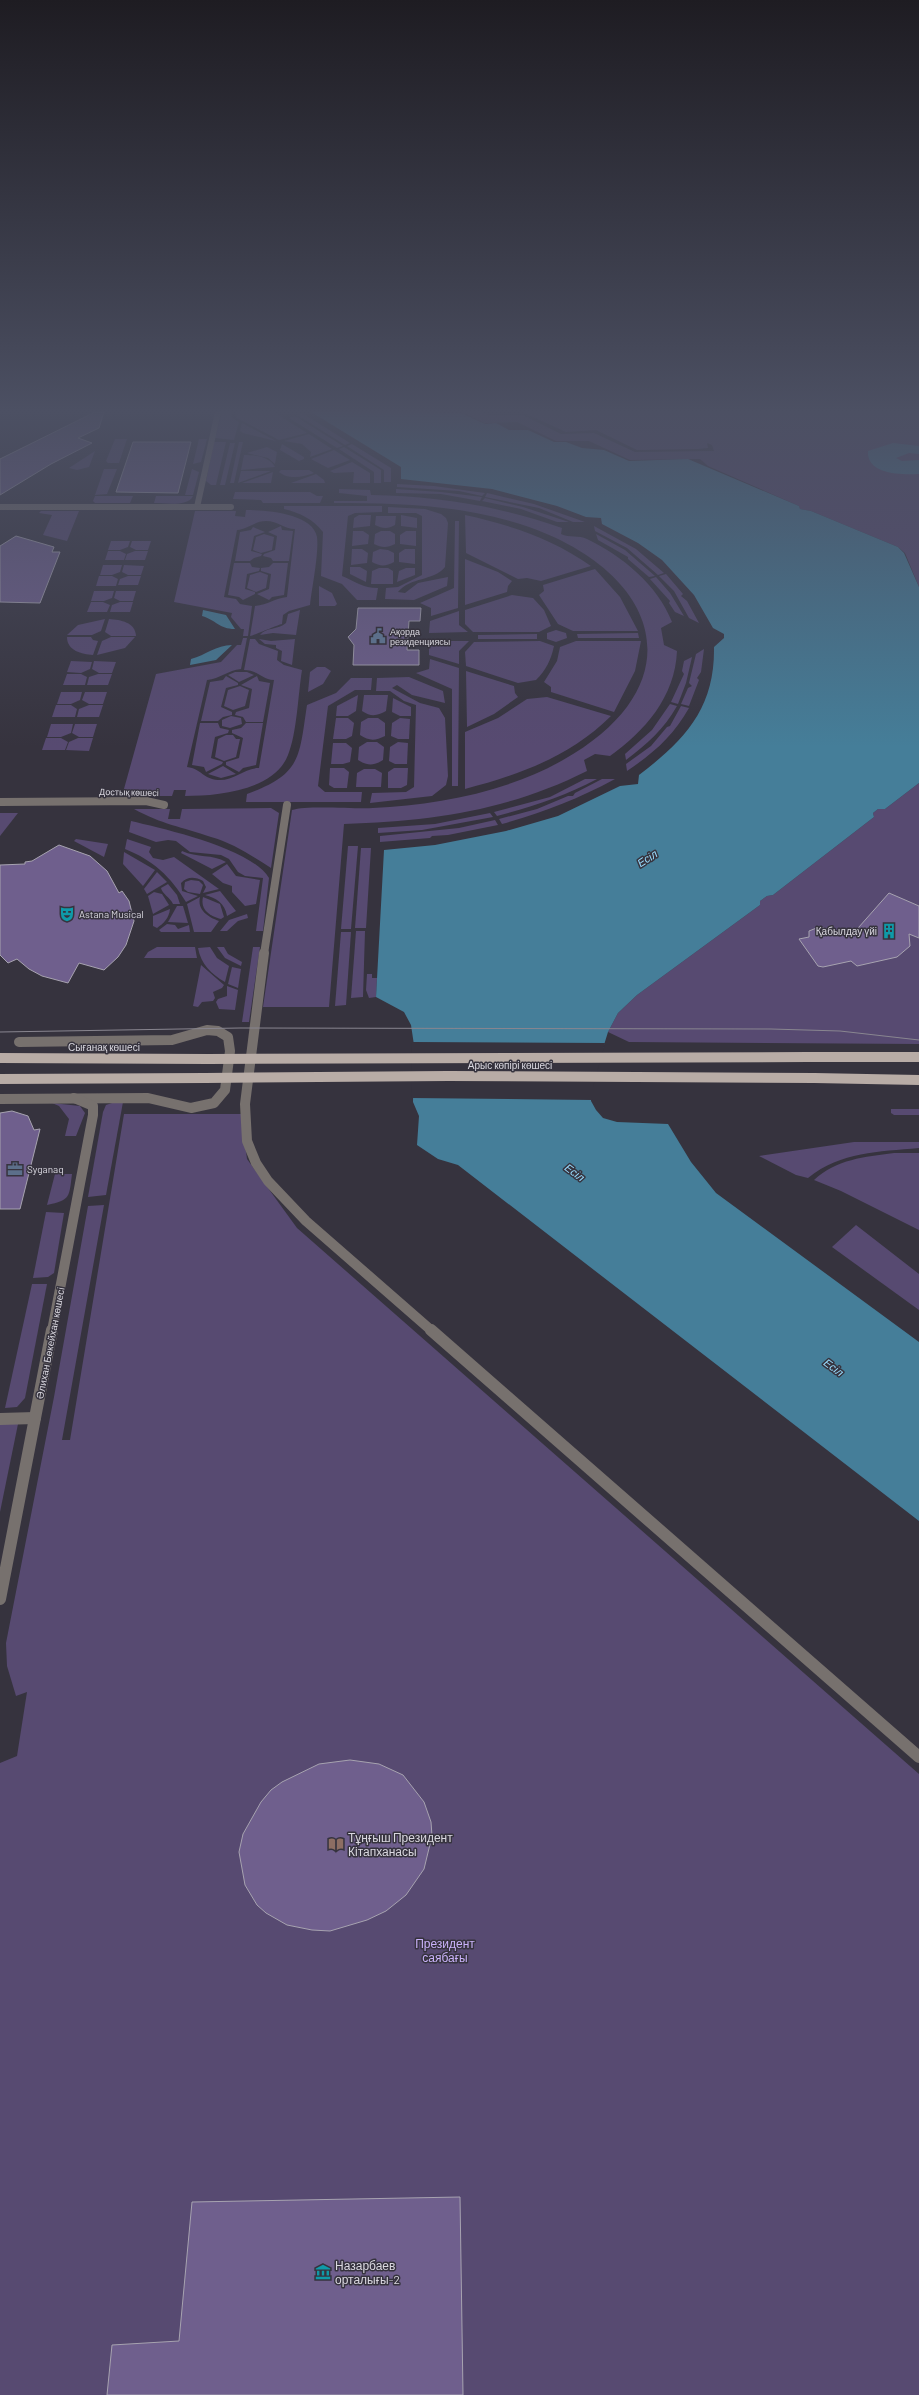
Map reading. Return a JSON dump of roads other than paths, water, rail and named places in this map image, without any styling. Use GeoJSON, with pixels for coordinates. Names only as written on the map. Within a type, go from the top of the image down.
{"type":"FeatureCollection","features":[{"type":"Feature","properties":{"kind":"main road","name":"Арыс көпірі көшесі"},"geometry":{"type":"LineString","coordinates":[[208,1059],[919,1057]]}},
{"type":"Feature","properties":{"kind":"main road","name":"Сығанақ көшесі"},"geometry":{"type":"LineString","coordinates":[[0,1058],[208,1059]]}},
{"type":"Feature","properties":{"kind":"main road","name":"Арыс көпірі көшесі"},"geometry":{"type":"LineString","coordinates":[[0,1079],[448,1076],[919,1080]]}},
{"type":"Feature","properties":{"kind":"street","name":"Достық көшесі"},"geometry":{"type":"LineString","coordinates":[[0,802],[152,801],[164,805],[153,807],[0,806]]}},
{"type":"Feature","properties":{"kind":"street"},"geometry":{"type":"LineString","coordinates":[[287,805],[253,1034],[246,1098],[248,1139],[259,1167],[285,1201],[306,1221],[742,1600],[919,1757]]}},
{"type":"Feature","properties":{"kind":"street"},"geometry":{"type":"LineString","coordinates":[[0,1099],[148,1098],[191,1108],[206,1106],[219,1099],[225,1090],[230,1051],[228,1037],[218,1031],[207,1030],[172,1040],[19,1042]]}},
{"type":"Feature","properties":{"kind":"street","name":"Әлихан Бөкейхан көшесі"},"geometry":{"type":"LineString","coordinates":[[0,1599],[93,1115],[93,1106],[89,1103],[74,1098]]}},
{"type":"Feature","properties":{"kind":"street"},"geometry":{"type":"LineString","coordinates":[[0,1420],[35,1418]]}},
{"type":"Feature","properties":{"kind":"water","name":"Есіл"},"geometry":{"type":"Polygon","coordinates":[[[602,524],[842,524],[898,547],[904,553],[919,587],[919,783],[885,809],[878,809],[873,813],[874,817],[773,895],[767,896],[760,901],[760,905],[637,995],[618,1013],[608,1032],[591,1087],[591,1101],[603,1118],[617,1122],[668,1124],[691,1162],[716,1193],[919,1342],[919,1521],[458,1165],[438,1159],[417,1145],[419,1116],[413,1102],[414,1045],[411,1025],[404,1012],[376,997],[384,850],[435,845],[506,831],[558,816],[620,786],[638,784],[639,775],[670,749],[694,721],[703,705],[709,688],[713,669],[714,647],[724,638],[724,634],[713,628],[694,595],[662,560],[638,543],[602,524]]]}},
{"type":"Feature","properties":{"kind":"water"},"geometry":{"type":"Polygon","coordinates":[[[203,610],[226,615],[235,629],[225,628],[202,616],[203,610]]]}},
{"type":"Feature","properties":{"kind":"water"},"geometry":{"type":"Polygon","coordinates":[[[232,645],[216,660],[190,665],[191,659],[216,648],[232,645]]]}},
{"type":"Feature","properties":{"kind":"tram line"},"geometry":{"type":"LineString","coordinates":[[0,1032],[240,1028],[771,1029],[840,1031],[919,1040]]}},
{"type":"Feature","properties":{"kind":"place","name":"Ақорда резиденциясы"},"geometry":{"type":"Point","coordinates":[378,636]}},
{"type":"Feature","properties":{"kind":"place","name":"Astana Musical"},"geometry":{"type":"Point","coordinates":[67,914]}},
{"type":"Feature","properties":{"kind":"place","name":"Қабылдау үйі"},"geometry":{"type":"Point","coordinates":[889,931]}},
{"type":"Feature","properties":{"kind":"place","name":"Syganaq"},"geometry":{"type":"Point","coordinates":[15,1169]}},
{"type":"Feature","properties":{"kind":"place","name":"Тұңғыш Президент Кітапханасы"},"geometry":{"type":"Point","coordinates":[336,1844]}},
{"type":"Feature","properties":{"kind":"place","name":"Назарбаев орталығы-2"},"geometry":{"type":"Point","coordinates":[323,2272]}},
{"type":"Feature","properties":{"kind":"park label","name":"Президент саябағы"},"geometry":{"type":"Point","coordinates":[445,1950]}}]}
